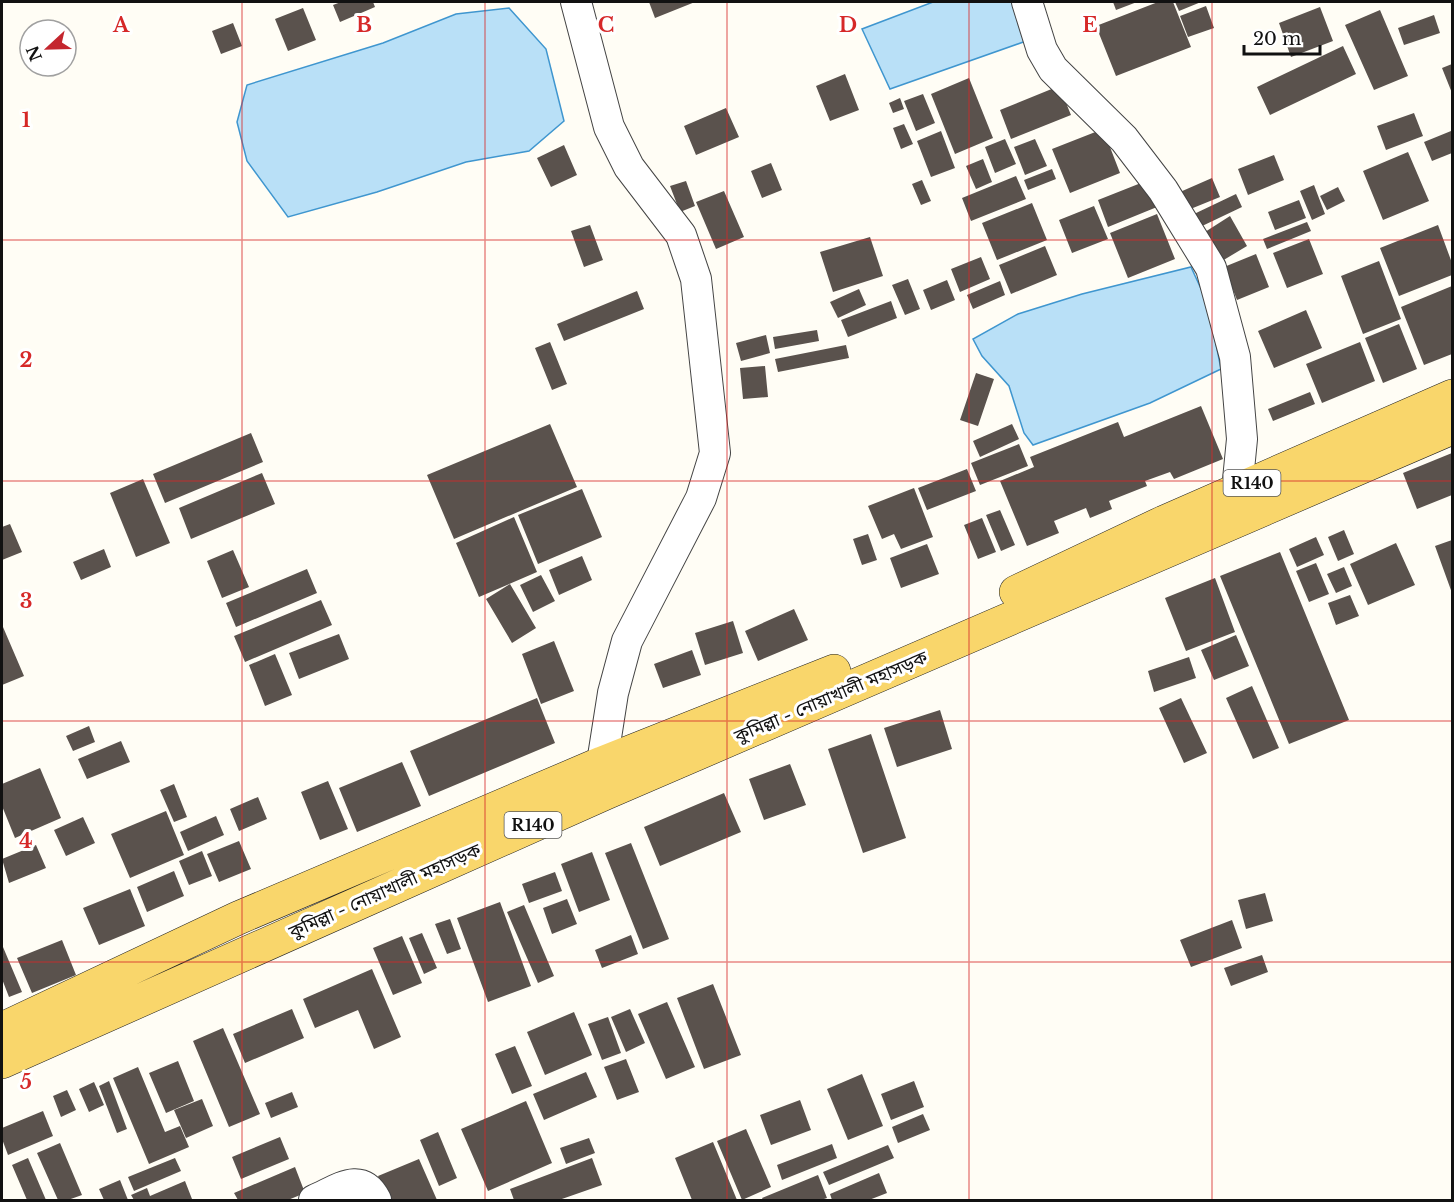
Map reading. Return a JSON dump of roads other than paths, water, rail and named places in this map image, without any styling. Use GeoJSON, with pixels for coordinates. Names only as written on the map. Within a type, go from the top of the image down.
{"type":"FeatureCollection","features":[{"type":"Feature","properties":{"kind":"main road","name":"R140"},"geometry":{"type":"LineString","coordinates":[[1061,585],[1237,490],[1452,396]]}},
{"type":"Feature","properties":{"kind":"main road","name":"R140"},"geometry":{"type":"LineString","coordinates":[[1061,585],[1452,428]]}},
{"type":"Feature","properties":{"kind":"main road","name":"কুমিল্লা - নোয়াখালী মহাসড়ক"},"geometry":{"type":"LineString","coordinates":[[2,1029],[238,918],[602,764],[825,675],[1061,585]]}},
{"type":"Feature","properties":{"kind":"main road","name":"কুমিল্লা - নোয়াখালী মহাসড়ক"},"geometry":{"type":"LineString","coordinates":[[2,1062],[606,793],[1061,585]]}},
{"type":"Feature","properties":{"kind":"street"},"geometry":{"type":"LineString","coordinates":[[576,2],[609,127],[629,167],[681,235],[696,279],[714,453],[701,498],[627,641],[613,693],[602,764]]}},
{"type":"Feature","properties":{"kind":"street"},"geometry":{"type":"LineString","coordinates":[[1028,2],[1042,50],[1053,69],[1124,140],[1163,190],[1211,268],[1235,357],[1242,439],[1237,490]]}},
{"type":"Feature","properties":{"kind":"street"},"geometry":{"type":"LineString","coordinates":[[314,1200],[352,1184],[363,1183],[370,1189],[376,1200]]}},
{"type":"Feature","properties":{"kind":"water"},"geometry":{"type":"Polygon","coordinates":[[[933,2],[1016,2],[1029,40],[890,89],[862,29],[933,2]]]}},
{"type":"Feature","properties":{"kind":"water"},"geometry":{"type":"Polygon","coordinates":[[[509,8],[546,49],[564,121],[529,151],[466,162],[377,192],[288,217],[247,161],[237,122],[247,85],[383,43],[456,14],[509,8]]]}},
{"type":"Feature","properties":{"kind":"water"},"geometry":{"type":"Polygon","coordinates":[[[1191,267],[1208,304],[1221,369],[1150,403],[1033,445],[1024,433],[1009,386],[982,356],[973,339],[1018,314],[1082,294],[1191,267]]]}}]}
